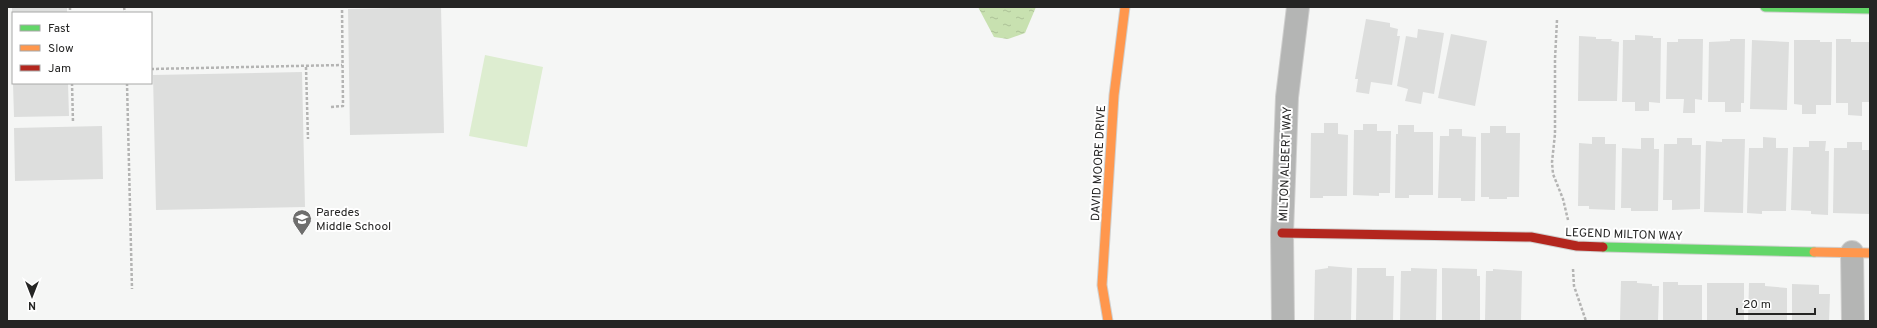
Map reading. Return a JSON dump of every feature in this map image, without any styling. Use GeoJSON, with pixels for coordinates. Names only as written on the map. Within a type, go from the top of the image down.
{"type":"FeatureCollection","features":[{"type":"Feature","properties":{"kind":"street","name":"DAVID MOORE DRIVE"},"geometry":{"type":"LineString","coordinates":[[1108,321],[1102,285],[1114,95],[1125,7]]}},
{"type":"Feature","properties":{"kind":"street","name":"MILTON ALBERT WAY"},"geometry":{"type":"LineString","coordinates":[[1283,321],[1282,232],[1287,97],[1298,7]]}},
{"type":"Feature","properties":{"kind":"street"},"geometry":{"type":"LineString","coordinates":[[1765,7],[1870,9]]}},
{"type":"Feature","properties":{"kind":"street","name":"LEGEND MILTON WAY"},"geometry":{"type":"LineString","coordinates":[[1282,232],[1531,237],[1577,246],[1861,252]]}},
{"type":"Feature","properties":{"kind":"street"},"geometry":{"type":"LineString","coordinates":[[1853,321],[1861,252]]}},
{"type":"Feature","properties":{"kind":"path"},"geometry":{"type":"LineString","coordinates":[[331,107],[343,106],[342,7]]}},
{"type":"Feature","properties":{"kind":"path"},"geometry":{"type":"LineString","coordinates":[[1557,20],[1555,59],[1555,134],[1552,162],[1553,174],[1566,212],[1569,227]]}},
{"type":"Feature","properties":{"kind":"path"},"geometry":{"type":"LineString","coordinates":[[152,69],[306,67],[342,65]]}},
{"type":"Feature","properties":{"kind":"path"},"geometry":{"type":"LineString","coordinates":[[306,67],[308,139]]}},
{"type":"Feature","properties":{"kind":"path"},"geometry":{"type":"LineString","coordinates":[[72,84],[73,123]]}},
{"type":"Feature","properties":{"kind":"path"},"geometry":{"type":"LineString","coordinates":[[127,84],[132,289]]}},
{"type":"Feature","properties":{"kind":"path"},"geometry":{"type":"LineString","coordinates":[[1573,263],[1574,286],[1586,321]]}},
{"type":"Feature","properties":{"kind":"shaded area"},"geometry":{"type":"Polygon","coordinates":[[[485,55],[543,67],[527,147],[469,136],[485,55]]]}},
{"type":"Feature","properties":{"kind":"water"},"geometry":{"type":"Polygon","coordinates":[[[978,7],[1036,7],[1025,33],[1008,39],[994,37],[978,7]]]}},
{"type":"Feature","properties":{"kind":"building"},"geometry":{"type":"Polygon","coordinates":[[[12,7],[67,7],[67,12],[12,12],[12,7]]]}},
{"type":"Feature","properties":{"kind":"building"},"geometry":{"type":"Polygon","coordinates":[[[441,7],[444,133],[350,135],[348,9],[441,7]]]}},
{"type":"Feature","properties":{"kind":"building"},"geometry":{"type":"Polygon","coordinates":[[[1366,19],[1390,23],[1390,27],[1398,29],[1397,36],[1400,36],[1392,85],[1371,82],[1369,94],[1356,92],[1358,79],[1355,79],[1366,19]]]}},
{"type":"Feature","properties":{"kind":"building"},"geometry":{"type":"Polygon","coordinates":[[[1418,29],[1444,33],[1434,94],[1423,92],[1421,104],[1405,101],[1408,89],[1397,86],[1406,36],[1417,38],[1418,29]]]}},
{"type":"Feature","properties":{"kind":"building"},"geometry":{"type":"Polygon","coordinates":[[[1451,34],[1487,41],[1475,106],[1438,98],[1451,34]]]}},
{"type":"Feature","properties":{"kind":"building"},"geometry":{"type":"Polygon","coordinates":[[[1635,35],[1661,38],[1660,103],[1649,102],[1649,111],[1635,111],[1635,102],[1622,102],[1623,40],[1635,40],[1635,35]]]}},
{"type":"Feature","properties":{"kind":"building"},"geometry":{"type":"Polygon","coordinates":[[[1579,36],[1596,37],[1596,39],[1612,39],[1611,41],[1619,42],[1617,101],[1578,101],[1579,36]]]}},
{"type":"Feature","properties":{"kind":"building"},"geometry":{"type":"Polygon","coordinates":[[[1678,39],[1703,39],[1702,100],[1695,99],[1695,113],[1683,113],[1684,99],[1666,99],[1667,42],[1678,42],[1678,39]]]}},
{"type":"Feature","properties":{"kind":"building"},"geometry":{"type":"Polygon","coordinates":[[[1730,39],[1745,39],[1744,103],[1741,103],[1741,112],[1725,112],[1725,102],[1708,102],[1709,42],[1730,41],[1730,39]]]}},
{"type":"Feature","properties":{"kind":"building"},"geometry":{"type":"Polygon","coordinates":[[[1836,39],[1851,39],[1851,42],[1870,42],[1870,102],[1862,102],[1862,116],[1848,115],[1848,103],[1836,103],[1836,39]]]}},
{"type":"Feature","properties":{"kind":"building"},"geometry":{"type":"Polygon","coordinates":[[[1752,40],[1789,42],[1787,110],[1750,109],[1752,40]]]}},
{"type":"Feature","properties":{"kind":"building"},"geometry":{"type":"Polygon","coordinates":[[[1794,40],[1820,40],[1820,42],[1832,42],[1831,105],[1816,105],[1816,114],[1802,114],[1802,105],[1794,104],[1794,40]]]}},
{"type":"Feature","properties":{"kind":"building"},"geometry":{"type":"Polygon","coordinates":[[[302,72],[305,207],[156,210],[153,75],[302,72]]]}},
{"type":"Feature","properties":{"kind":"building"},"geometry":{"type":"Polygon","coordinates":[[[13,84],[68,84],[69,116],[14,117],[13,84]]]}},
{"type":"Feature","properties":{"kind":"building"},"geometry":{"type":"Polygon","coordinates":[[[1324,123],[1338,123],[1338,134],[1348,135],[1347,196],[1323,196],[1323,198],[1310,198],[1311,133],[1324,133],[1324,123]]]}},
{"type":"Feature","properties":{"kind":"building"},"geometry":{"type":"Polygon","coordinates":[[[1363,124],[1377,124],[1377,131],[1391,131],[1390,193],[1379,193],[1379,196],[1353,195],[1354,130],[1363,130],[1363,124]]]}},
{"type":"Feature","properties":{"kind":"building"},"geometry":{"type":"Polygon","coordinates":[[[1398,125],[1414,125],[1414,132],[1433,132],[1433,195],[1409,195],[1409,198],[1395,198],[1396,134],[1398,134],[1398,125]]]}},
{"type":"Feature","properties":{"kind":"building"},"geometry":{"type":"Polygon","coordinates":[[[102,126],[103,179],[15,181],[14,128],[102,126]]]}},
{"type":"Feature","properties":{"kind":"building"},"geometry":{"type":"Polygon","coordinates":[[[1490,126],[1506,126],[1506,133],[1520,133],[1519,197],[1489,199],[1489,197],[1481,197],[1481,133],[1490,133],[1490,126]]]}},
{"type":"Feature","properties":{"kind":"building"},"geometry":{"type":"Polygon","coordinates":[[[1449,129],[1462,129],[1462,136],[1476,137],[1475,201],[1461,201],[1461,198],[1438,198],[1440,136],[1449,136],[1449,129]]]}},
{"type":"Feature","properties":{"kind":"building"},"geometry":{"type":"Polygon","coordinates":[[[1592,137],[1605,137],[1605,144],[1616,144],[1615,210],[1589,209],[1589,206],[1578,206],[1579,143],[1592,144],[1592,137]]]}},
{"type":"Feature","properties":{"kind":"building"},"geometry":{"type":"Polygon","coordinates":[[[1763,137],[1776,138],[1776,148],[1788,148],[1786,211],[1762,211],[1762,214],[1747,213],[1749,148],[1763,148],[1763,137]]]}},
{"type":"Feature","properties":{"kind":"building"},"geometry":{"type":"Polygon","coordinates":[[[1641,138],[1654,138],[1654,149],[1659,149],[1658,211],[1631,211],[1631,208],[1621,208],[1622,148],[1641,149],[1641,138]]]}},
{"type":"Feature","properties":{"kind":"building"},"geometry":{"type":"Polygon","coordinates":[[[1677,138],[1692,138],[1692,145],[1701,145],[1700,209],[1672,210],[1672,200],[1663,200],[1664,144],[1677,144],[1677,138]]]}},
{"type":"Feature","properties":{"kind":"building"},"geometry":{"type":"Polygon","coordinates":[[[1722,139],[1745,139],[1743,213],[1704,212],[1706,141],[1722,142],[1722,139]]]}},
{"type":"Feature","properties":{"kind":"building"},"geometry":{"type":"Polygon","coordinates":[[[1809,141],[1826,141],[1825,151],[1829,151],[1828,215],[1811,214],[1811,211],[1791,210],[1793,147],[1809,147],[1809,141]]]}},
{"type":"Feature","properties":{"kind":"building"},"geometry":{"type":"Polygon","coordinates":[[[1847,142],[1862,142],[1862,150],[1870,150],[1870,214],[1833,213],[1834,148],[1847,148],[1847,142]]]}},
{"type":"Feature","properties":{"kind":"building"},"geometry":{"type":"Polygon","coordinates":[[[1328,266],[1352,268],[1351,321],[1314,321],[1315,270],[1328,268],[1328,266]]]}},
{"type":"Feature","properties":{"kind":"building"},"geometry":{"type":"Polygon","coordinates":[[[1357,268],[1386,268],[1386,276],[1394,276],[1393,321],[1356,321],[1357,268]]]}},
{"type":"Feature","properties":{"kind":"building"},"geometry":{"type":"Polygon","coordinates":[[[1411,268],[1437,269],[1436,321],[1400,321],[1401,271],[1411,271],[1411,268]]]}},
{"type":"Feature","properties":{"kind":"building"},"geometry":{"type":"Polygon","coordinates":[[[1442,268],[1477,269],[1477,276],[1480,276],[1480,321],[1442,321],[1442,268]]]}},
{"type":"Feature","properties":{"kind":"building"},"geometry":{"type":"Polygon","coordinates":[[[1493,269],[1522,271],[1521,321],[1485,321],[1486,271],[1493,271],[1493,269]]]}},
{"type":"Feature","properties":{"kind":"building"},"geometry":{"type":"Polygon","coordinates":[[[1621,281],[1637,281],[1637,283],[1659,286],[1658,321],[1620,321],[1621,281]]]}},
{"type":"Feature","properties":{"kind":"building"},"geometry":{"type":"Polygon","coordinates":[[[1663,282],[1678,282],[1678,285],[1702,285],[1702,321],[1663,321],[1663,282]]]}},
{"type":"Feature","properties":{"kind":"building"},"geometry":{"type":"Polygon","coordinates":[[[1707,283],[1744,283],[1744,321],[1707,321],[1707,283]]]}},
{"type":"Feature","properties":{"kind":"building"},"geometry":{"type":"Polygon","coordinates":[[[1749,283],[1765,283],[1765,286],[1787,288],[1787,321],[1748,321],[1749,283]]]}},
{"type":"Feature","properties":{"kind":"building"},"geometry":{"type":"Polygon","coordinates":[[[1792,284],[1819,285],[1819,294],[1830,294],[1829,321],[1792,321],[1792,284]]]}},
{"type":"Feature","properties":{"kind":"traffic: fast"},"geometry":{"type":"LineString","coordinates":[[1765,7],[1870,9]]}},
{"type":"Feature","properties":{"kind":"traffic: fast"},"geometry":{"type":"LineString","coordinates":[[1603,247],[1814,252]]}},
{"type":"Feature","properties":{"kind":"traffic: slow"},"geometry":{"type":"LineString","coordinates":[[1108,321],[1102,285],[1114,95],[1125,7]]}},
{"type":"Feature","properties":{"kind":"traffic: slow"},"geometry":{"type":"LineString","coordinates":[[1814,252],[1870,253]]}},
{"type":"Feature","properties":{"kind":"traffic: jam"},"geometry":{"type":"LineString","coordinates":[[1282,233],[1531,237],[1577,246],[1603,247]]}},
{"type":"Feature","properties":{"kind":"place","name":"Paredes Middle School"},"geometry":{"type":"Point","coordinates":[302,236]}}]}
